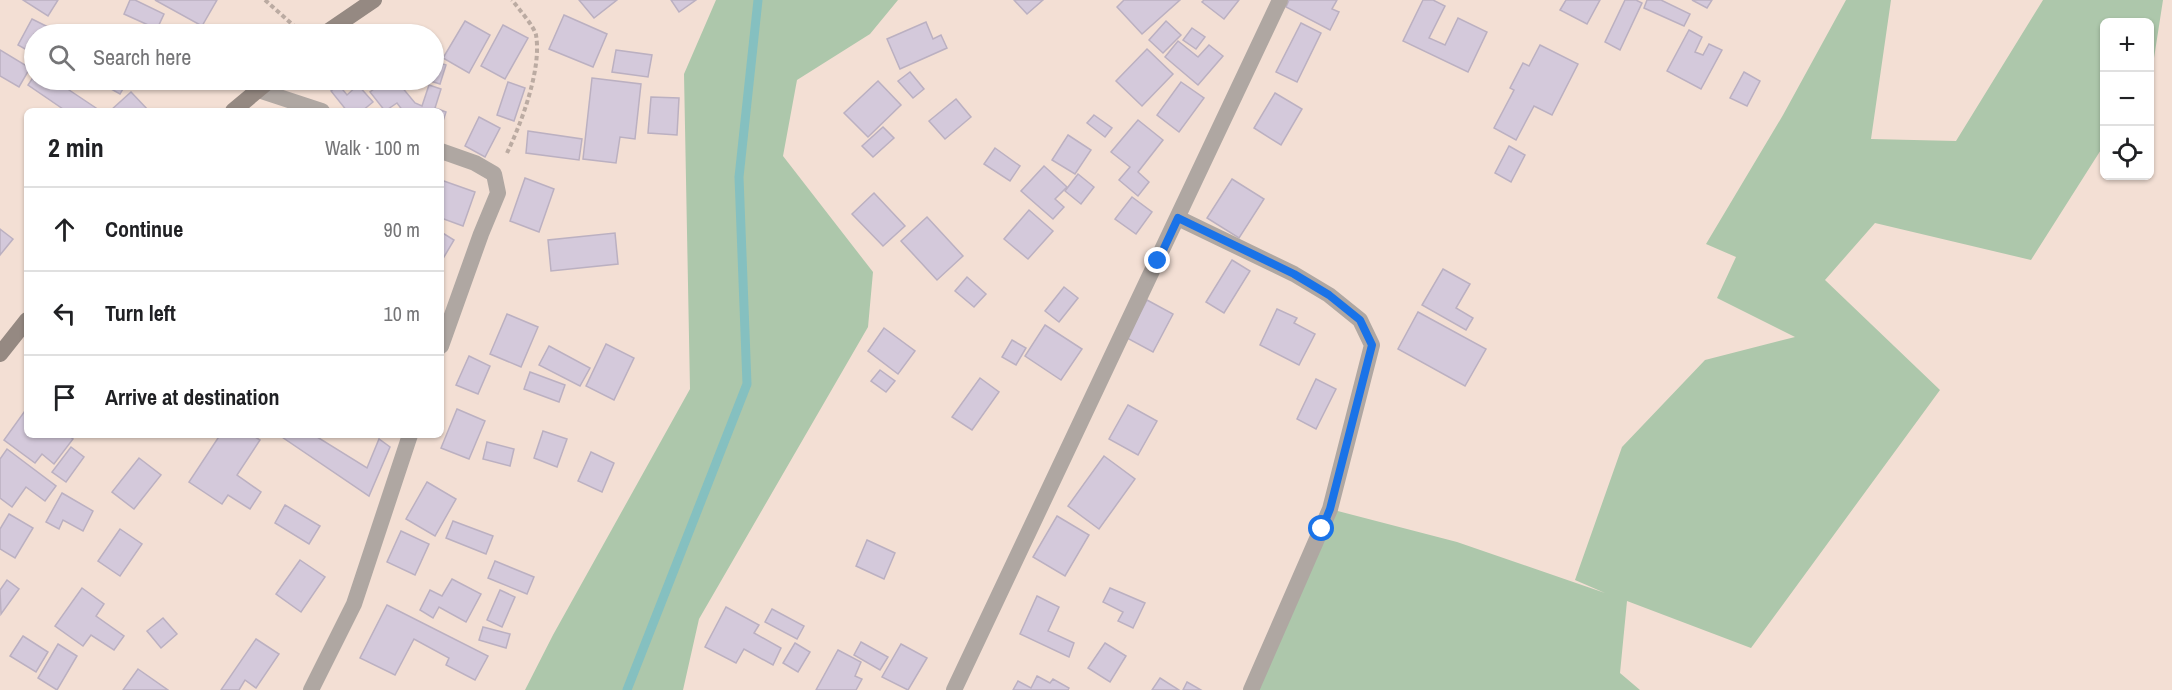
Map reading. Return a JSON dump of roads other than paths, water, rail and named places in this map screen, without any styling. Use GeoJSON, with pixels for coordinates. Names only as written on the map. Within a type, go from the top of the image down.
{"type":"FeatureCollection","features":[{"type":"Feature","properties":{"kind":"main road"},"geometry":{"type":"LineString","coordinates":[[339,24],[374,0]]}},
{"type":"Feature","properties":{"kind":"main road"},"geometry":{"type":"LineString","coordinates":[[237,108],[258,90]]}},
{"type":"Feature","properties":{"kind":"main road"},"geometry":{"type":"LineString","coordinates":[[0,354],[24,324]]}},
{"type":"Feature","properties":{"kind":"street"},"geometry":{"type":"LineString","coordinates":[[954,690],[1280,0]]}},
{"type":"Feature","properties":{"kind":"street"},"geometry":{"type":"LineString","coordinates":[[275,90],[315,108]]}},
{"type":"Feature","properties":{"kind":"street"},"geometry":{"type":"LineString","coordinates":[[444,152],[475,163],[494,174],[498,193],[444,338]]}},
{"type":"Feature","properties":{"kind":"street"},"geometry":{"type":"LineString","coordinates":[[1178,218],[1294,274],[1329,295],[1360,320],[1372,345],[1330,509],[1251,690]]}},
{"type":"Feature","properties":{"kind":"street"},"geometry":{"type":"LineString","coordinates":[[311,690],[354,604],[409,438]]}},
{"type":"Feature","properties":{"kind":"waterway"},"geometry":{"type":"LineString","coordinates":[[627,690],[747,384],[739,177],[758,0]]}}]}
